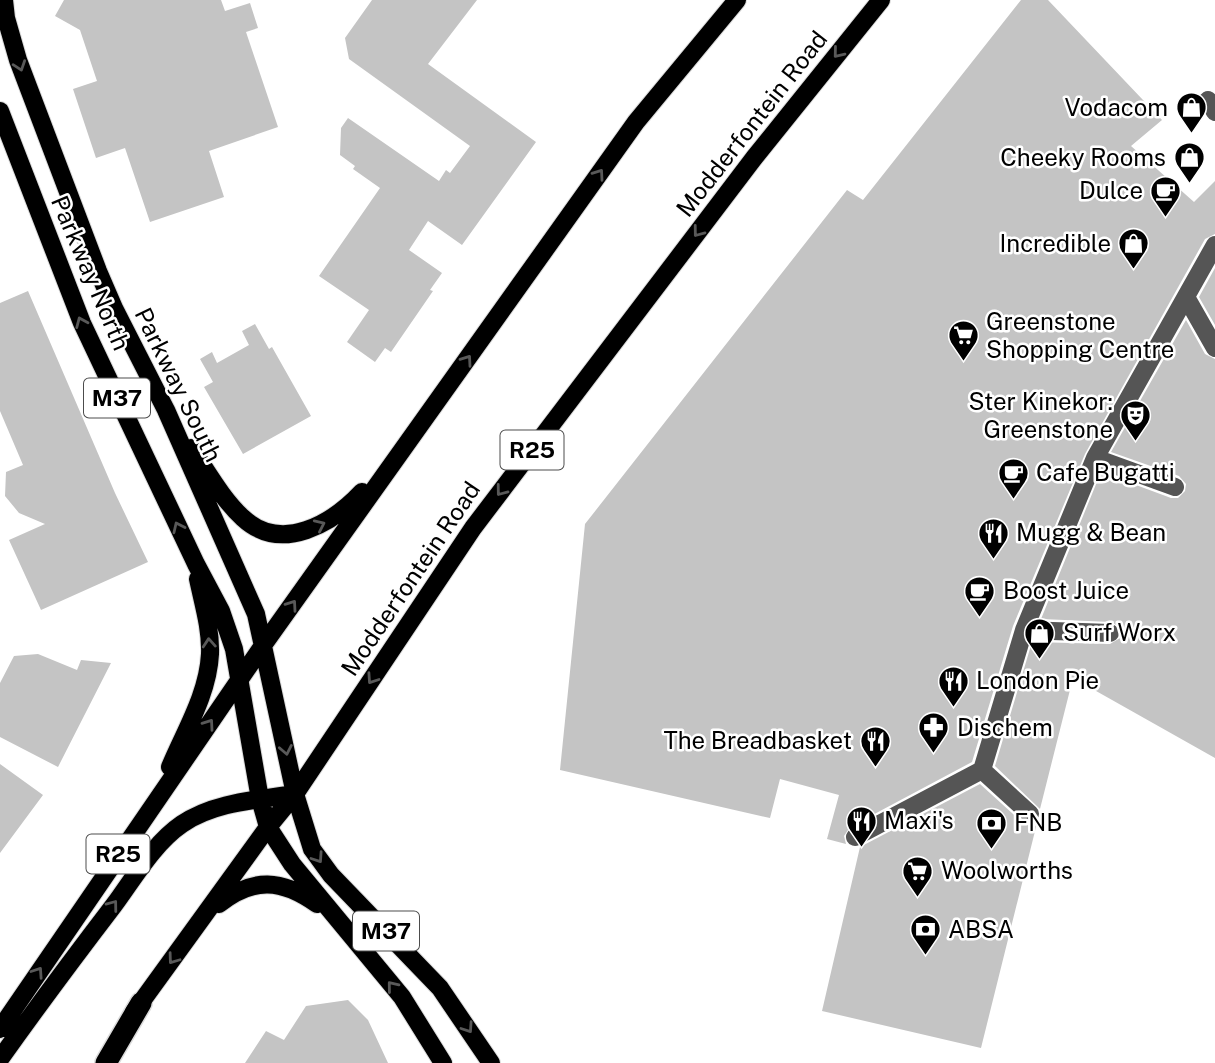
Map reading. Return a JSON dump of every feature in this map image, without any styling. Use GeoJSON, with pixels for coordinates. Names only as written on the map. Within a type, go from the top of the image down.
{"type":"FeatureCollection","features":[{"type":"Feature","properties":{"kind":"highway"},"geometry":{"type":"LineString","coordinates":[[106,1063],[141,1003]]}},
{"type":"Feature","properties":{"kind":"main road","name":"Parkway South"},"geometry":{"type":"LineString","coordinates":[[4,0],[18,61],[97,271],[166,410],[250,599],[264,645],[295,794]]}},
{"type":"Feature","properties":{"kind":"main road","name":"R25"},"geometry":{"type":"LineString","coordinates":[[0,1029],[264,645],[636,122],[737,0]]}},
{"type":"Feature","properties":{"kind":"main road","name":"Modderfontein Road"},"geometry":{"type":"LineString","coordinates":[[97,1063],[268,827],[295,794],[473,528],[754,158],[881,0]]}},
{"type":"Feature","properties":{"kind":"main road","name":"Parkway North"},"geometry":{"type":"LineString","coordinates":[[0,111],[82,323],[221,611],[234,649],[239,681]]}},
{"type":"Feature","properties":{"kind":"main road"},"geometry":{"type":"LineString","coordinates":[[166,410],[245,521],[265,531],[297,533],[321,526],[349,506],[450,383]]}},
{"type":"Feature","properties":{"kind":"main road"},"geometry":{"type":"LineString","coordinates":[[157,799],[208,673],[209,636],[196,564]]}},
{"type":"Feature","properties":{"kind":"main road","name":"M37"},"geometry":{"type":"LineString","coordinates":[[239,681],[260,799],[268,827],[292,864],[402,997],[443,1063]]}},
{"type":"Feature","properties":{"kind":"main road"},"geometry":{"type":"LineString","coordinates":[[0,1059],[139,870],[170,834],[183,823],[220,807],[295,794]]}},
{"type":"Feature","properties":{"kind":"main road","name":"M37"},"geometry":{"type":"LineString","coordinates":[[295,794],[312,849],[322,864],[440,988],[491,1063]]}},
{"type":"Feature","properties":{"kind":"main road"},"geometry":{"type":"LineString","coordinates":[[205,915],[236,891],[261,884],[288,887],[302,893],[337,918]]}},
{"type":"Feature","properties":{"kind":"street"},"geometry":{"type":"LineString","coordinates":[[855,837],[982,770],[1024,629],[1095,457],[1215,245]]}},
{"type":"Feature","properties":{"kind":"street"},"geometry":{"type":"LineString","coordinates":[[1186,297],[1215,348]]}},
{"type":"Feature","properties":{"kind":"street"},"geometry":{"type":"LineString","coordinates":[[1095,457],[1175,487]]}},
{"type":"Feature","properties":{"kind":"street"},"geometry":{"type":"LineString","coordinates":[[1024,629],[1110,633]]}},
{"type":"Feature","properties":{"kind":"street"},"geometry":{"type":"LineString","coordinates":[[982,770],[1030,814]]}},
{"type":"Feature","properties":{"kind":"building"},"geometry":{"type":"Polygon","coordinates":[[[64,0],[221,0],[225,11],[250,3],[258,28],[246,32],[278,127],[209,151],[224,197],[150,222],[125,148],[96,158],[73,89],[97,81],[80,30],[55,16],[64,0]]]}},
{"type":"Feature","properties":{"kind":"building"},"geometry":{"type":"Polygon","coordinates":[[[372,0],[477,0],[428,64],[536,142],[462,245],[428,221],[409,250],[442,273],[430,290],[433,291],[391,352],[385,348],[375,362],[347,342],[369,310],[319,276],[380,188],[353,169],[355,166],[340,155],[341,128],[348,118],[439,181],[446,170],[450,173],[470,146],[349,59],[345,38],[372,0]]]}},
{"type":"Feature","properties":{"kind":"building","name":"Greenstone Shopping Centre"},"geometry":{"type":"Polygon","coordinates":[[[1021,0],[1048,0],[1162,120],[1131,146],[1194,202],[1215,181],[1215,234],[1205,239],[1085,454],[1013,626],[972,762],[850,827],[844,836],[846,844],[827,839],[839,795],[780,779],[770,818],[560,770],[585,524],[847,190],[863,200],[1021,0]]]}},
{"type":"Feature","properties":{"kind":"building"},"geometry":{"type":"Polygon","coordinates":[[[1215,268],[1215,325],[1199,297],[1215,268]]]}},
{"type":"Feature","properties":{"kind":"building"},"geometry":{"type":"Polygon","coordinates":[[[28,291],[115,493],[148,562],[41,610],[9,540],[45,524],[19,513],[5,496],[6,472],[23,465],[0,411],[0,303],[28,291]]]}},
{"type":"Feature","properties":{"kind":"building"},"geometry":{"type":"Polygon","coordinates":[[[1186,320],[1205,354],[1215,359],[1215,758],[1073,678],[1040,809],[995,766],[1032,642],[1110,644],[1120,638],[1120,627],[1111,622],[1041,619],[1101,472],[1171,498],[1178,498],[1185,491],[1186,484],[1179,476],[1111,452],[1186,320]]]}},
{"type":"Feature","properties":{"kind":"building"},"geometry":{"type":"Polygon","coordinates":[[[255,324],[269,349],[272,347],[311,416],[243,454],[204,387],[213,382],[200,359],[212,352],[217,363],[249,345],[242,331],[255,324]]]}},
{"type":"Feature","properties":{"kind":"building"},"geometry":{"type":"Polygon","coordinates":[[[38,654],[77,670],[81,660],[111,663],[58,767],[0,737],[0,683],[14,656],[38,654]]]}},
{"type":"Feature","properties":{"kind":"building"},"geometry":{"type":"Polygon","coordinates":[[[0,764],[43,795],[0,853],[0,764]]]}},
{"type":"Feature","properties":{"kind":"building"},"geometry":{"type":"Polygon","coordinates":[[[980,784],[1023,823],[1037,823],[981,1048],[822,1011],[860,847],[980,784]]]}},
{"type":"Feature","properties":{"kind":"building"},"geometry":{"type":"Polygon","coordinates":[[[348,1000],[368,1020],[388,1063],[245,1063],[266,1031],[284,1040],[306,1006],[348,1000]]]}},
{"type":"Feature","properties":{"kind":"place","name":"Vodacom"},"geometry":{"type":"Point","coordinates":[1191,135]}},
{"type":"Feature","properties":{"kind":"place","name":"Cheeky Rooms"},"geometry":{"type":"Point","coordinates":[1189,185]}},
{"type":"Feature","properties":{"kind":"place","name":"Dulce"},"geometry":{"type":"Point","coordinates":[1166,218]}},
{"type":"Feature","properties":{"kind":"place","name":"Incredible"},"geometry":{"type":"Point","coordinates":[1134,271]}},
{"type":"Feature","properties":{"kind":"place","name":"Greenstone Shopping Centre"},"geometry":{"type":"Point","coordinates":[963,363]}},
{"type":"Feature","properties":{"kind":"place","name":"Ster Kinekor: Greenstone"},"geometry":{"type":"Point","coordinates":[1136,443]}},
{"type":"Feature","properties":{"kind":"place","name":"Cafe Bugatti"},"geometry":{"type":"Point","coordinates":[1013,500]}},
{"type":"Feature","properties":{"kind":"place","name":"Mugg & Bean"},"geometry":{"type":"Point","coordinates":[993,560]}},
{"type":"Feature","properties":{"kind":"place","name":"Boost Juice"},"geometry":{"type":"Point","coordinates":[980,618]}},
{"type":"Feature","properties":{"kind":"place","name":"Surf Worx"},"geometry":{"type":"Point","coordinates":[1040,660]}},
{"type":"Feature","properties":{"kind":"place","name":"London Pie"},"geometry":{"type":"Point","coordinates":[953,708]}},
{"type":"Feature","properties":{"kind":"place","name":"Dischem"},"geometry":{"type":"Point","coordinates":[934,755]}},
{"type":"Feature","properties":{"kind":"place","name":"The Breadbasket"},"geometry":{"type":"Point","coordinates":[875,768]}},
{"type":"Feature","properties":{"kind":"place","name":"Maxi's"},"geometry":{"type":"Point","coordinates":[861,848]}},
{"type":"Feature","properties":{"kind":"place","name":"FNB"},"geometry":{"type":"Point","coordinates":[991,850]}},
{"type":"Feature","properties":{"kind":"place","name":"Woolworths"},"geometry":{"type":"Point","coordinates":[918,898]}},
{"type":"Feature","properties":{"kind":"place","name":"ABSA"},"geometry":{"type":"Point","coordinates":[925,957]}}]}
